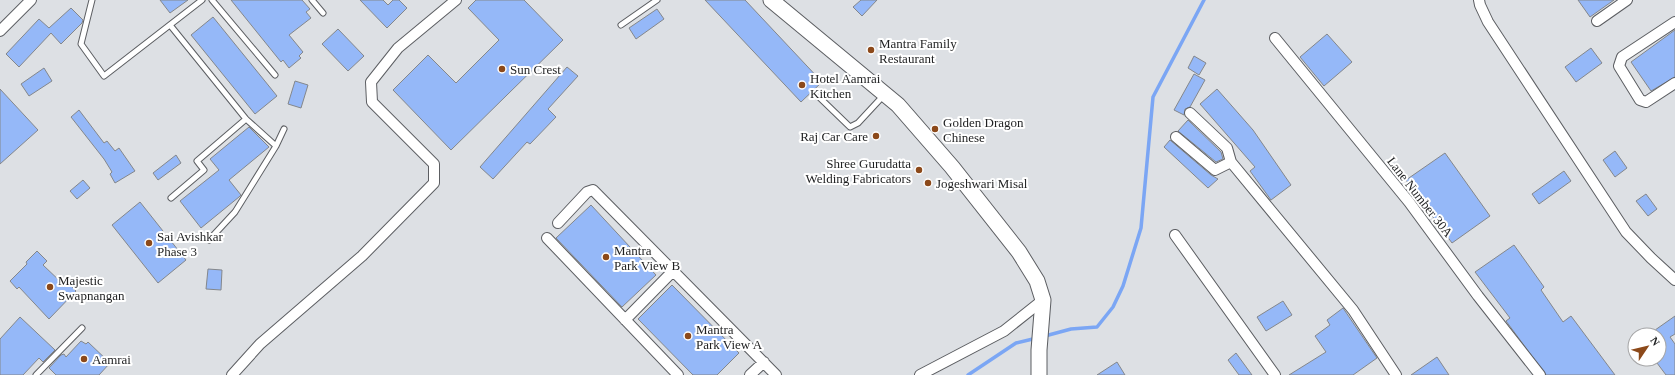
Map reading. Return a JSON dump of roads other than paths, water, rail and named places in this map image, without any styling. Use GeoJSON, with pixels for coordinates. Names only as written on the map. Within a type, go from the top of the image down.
{"type":"FeatureCollection","features":[{"type":"Feature","properties":{"kind":"street"},"geometry":{"type":"LineString","coordinates":[[0,31],[31,0]]}},
{"type":"Feature","properties":{"kind":"street"},"geometry":{"type":"LineString","coordinates":[[232,375],[260,344],[362,256],[434,184],[434,164],[372,102],[371,82],[398,48],[456,0]]}},
{"type":"Feature","properties":{"kind":"street"},"geometry":{"type":"LineString","coordinates":[[770,0],[898,105],[923,132],[1019,252],[1036,281],[1043,307],[1039,350],[1039,375]]}},
{"type":"Feature","properties":{"kind":"street"},"geometry":{"type":"LineString","coordinates":[[1479,0],[1488,22],[1626,232],[1650,258],[1675,280]]}},
{"type":"Feature","properties":{"kind":"street"},"geometry":{"type":"LineString","coordinates":[[1596,20],[1627,0]]}},
{"type":"Feature","properties":{"kind":"street"},"geometry":{"type":"LineString","coordinates":[[1675,22],[1622,57],[1619,66],[1640,100],[1646,102],[1650,101],[1675,82]]}},
{"type":"Feature","properties":{"kind":"street","name":"Lane Number 30A"},"geometry":{"type":"LineString","coordinates":[[1275,38],[1409,202],[1478,296],[1540,375]]}},
{"type":"Feature","properties":{"kind":"street"},"geometry":{"type":"LineString","coordinates":[[1190,113],[1227,148],[1231,162],[1353,310],[1396,375]]}},
{"type":"Feature","properties":{"kind":"street"},"geometry":{"type":"LineString","coordinates":[[1176,137],[1215,170],[1231,162]]}},
{"type":"Feature","properties":{"kind":"street"},"geometry":{"type":"LineString","coordinates":[[558,223],[587,192],[593,190],[776,375]]}},
{"type":"Feature","properties":{"kind":"street"},"geometry":{"type":"LineString","coordinates":[[1175,235],[1275,375]]}},
{"type":"Feature","properties":{"kind":"street"},"geometry":{"type":"LineString","coordinates":[[547,238],[678,375]]}},
{"type":"Feature","properties":{"kind":"street"},"geometry":{"type":"LineString","coordinates":[[625,320],[673,271]]}},
{"type":"Feature","properties":{"kind":"street"},"geometry":{"type":"LineString","coordinates":[[920,375],[1004,331],[1043,307]]}},
{"type":"Feature","properties":{"kind":"street"},"geometry":{"type":"LineString","coordinates":[[750,375],[764,362]]}},
{"type":"Feature","properties":{"kind":"lane"},"geometry":{"type":"LineString","coordinates":[[92,0],[81,44],[104,76],[202,0]]}},
{"type":"Feature","properties":{"kind":"lane"},"geometry":{"type":"LineString","coordinates":[[212,0],[275,75]]}},
{"type":"Feature","properties":{"kind":"lane"},"geometry":{"type":"LineString","coordinates":[[312,0],[322,13]]}},
{"type":"Feature","properties":{"kind":"lane"},"geometry":{"type":"LineString","coordinates":[[620,25],[657,0]]}},
{"type":"Feature","properties":{"kind":"lane"},"geometry":{"type":"LineString","coordinates":[[170,25],[246,118],[276,146]]}},
{"type":"Feature","properties":{"kind":"lane"},"geometry":{"type":"LineString","coordinates":[[820,98],[850,127],[858,123],[884,94]]}},
{"type":"Feature","properties":{"kind":"lane"},"geometry":{"type":"LineString","coordinates":[[172,198],[204,170],[197,161],[246,118]]}},
{"type":"Feature","properties":{"kind":"lane"},"geometry":{"type":"LineString","coordinates":[[209,240],[235,212],[276,146],[284,129]]}},
{"type":"Feature","properties":{"kind":"lane"},"geometry":{"type":"LineString","coordinates":[[36,375],[82,328]]}},
{"type":"Feature","properties":{"kind":"waterway"},"geometry":{"type":"LineString","coordinates":[[1045,336],[1071,329],[1097,327],[1113,307],[1123,286],[1141,228],[1153,97],[1204,0]]}},
{"type":"Feature","properties":{"kind":"waterway"},"geometry":{"type":"LineString","coordinates":[[968,375],[1016,343],[1037,338]]}},
{"type":"Feature","properties":{"kind":"place","name":"Mantra Family Restaurant"},"geometry":{"type":"Point","coordinates":[871,50]}},
{"type":"Feature","properties":{"kind":"place","name":"Sun Crest"},"geometry":{"type":"Point","coordinates":[502,69]}},
{"type":"Feature","properties":{"kind":"place","name":"Hotel Aamrai Kitchen"},"geometry":{"type":"Point","coordinates":[802,85]}},
{"type":"Feature","properties":{"kind":"place","name":"Golden Dragon Chinese"},"geometry":{"type":"Point","coordinates":[935,129]}},
{"type":"Feature","properties":{"kind":"place","name":"Raj Car Care"},"geometry":{"type":"Point","coordinates":[876,136]}},
{"type":"Feature","properties":{"kind":"place","name":"Shree Gurudatta Welding Fabricators"},"geometry":{"type":"Point","coordinates":[919,170]}},
{"type":"Feature","properties":{"kind":"place","name":"Jogeshwari Misal"},"geometry":{"type":"Point","coordinates":[928,183]}},
{"type":"Feature","properties":{"kind":"place","name":"Sai Avishkar Phase 3"},"geometry":{"type":"Point","coordinates":[149,243]}},
{"type":"Feature","properties":{"kind":"place","name":"Mantra Park View B"},"geometry":{"type":"Point","coordinates":[606,257]}},
{"type":"Feature","properties":{"kind":"place","name":"Majestic Swapnangan"},"geometry":{"type":"Point","coordinates":[50,287]}},
{"type":"Feature","properties":{"kind":"place","name":"Mantra Park View A"},"geometry":{"type":"Point","coordinates":[688,336]}},
{"type":"Feature","properties":{"kind":"place","name":"Aamrai"},"geometry":{"type":"Point","coordinates":[84,359]}}]}
